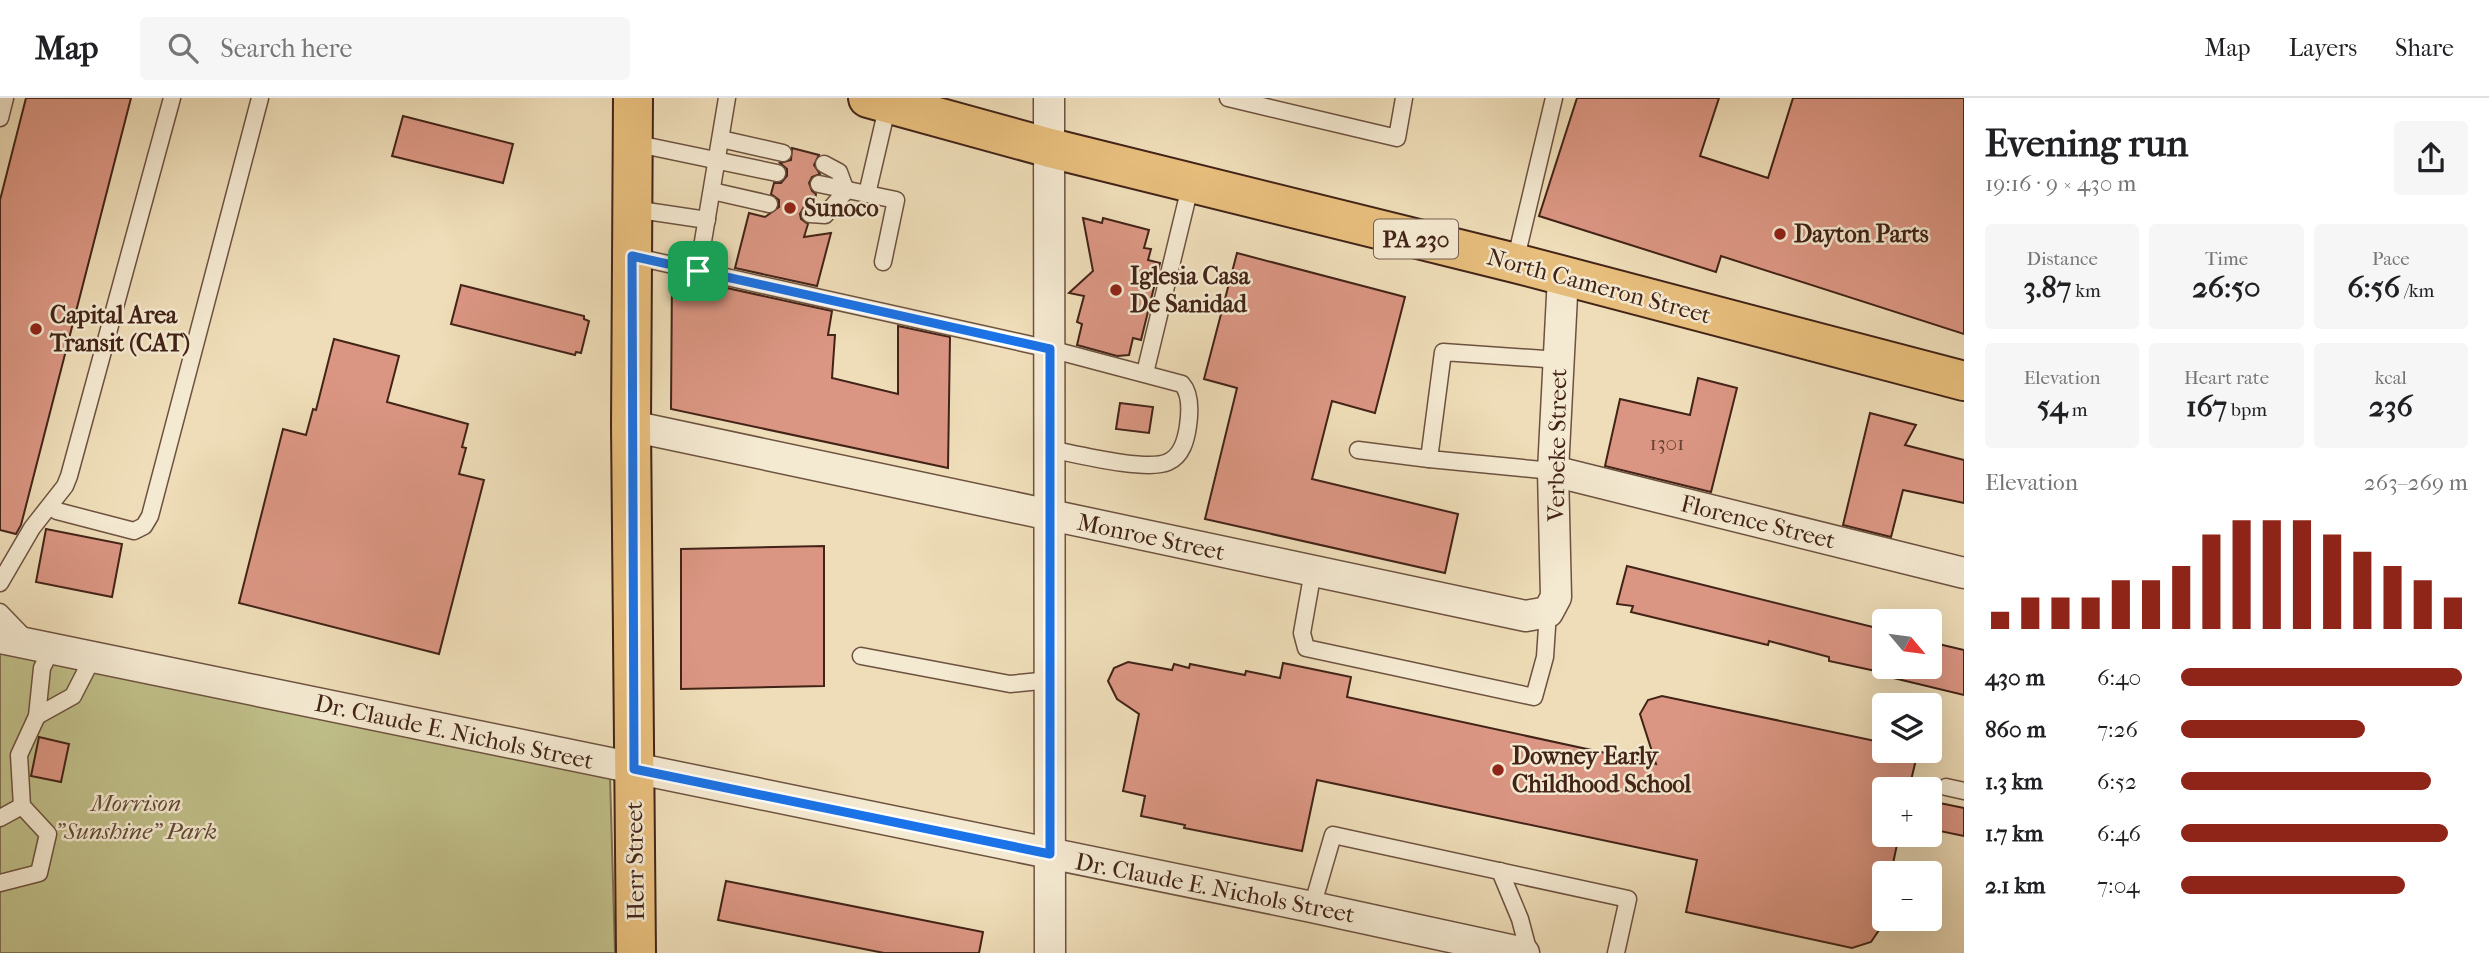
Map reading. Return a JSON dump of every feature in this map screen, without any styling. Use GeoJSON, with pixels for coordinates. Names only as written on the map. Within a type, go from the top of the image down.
{"type":"FeatureCollection","features":[{"type":"Feature","properties":{"kind":"main road","name":"Herr Street"},"geometry":{"type":"LineString","coordinates":[[633,98],[631,426],[636,953]]}},
{"type":"Feature","properties":{"kind":"main road","name":"North Cameron Street"},"geometry":{"type":"LineString","coordinates":[[878,101],[1050,148],[1515,263],[1964,381]]}},
{"type":"Feature","properties":{"kind":"street"},"geometry":{"type":"LineString","coordinates":[[1049,98],[1049,953]]}},
{"type":"Feature","properties":{"kind":"street","name":"Verbeke Street"},"geometry":{"type":"LineString","coordinates":[[1548,612],[1556,597],[1553,471],[1563,276]]}},
{"type":"Feature","properties":{"kind":"street","name":"Monroe Street"},"geometry":{"type":"LineString","coordinates":[[631,426],[1526,616],[1548,612]]}},
{"type":"Feature","properties":{"kind":"street","name":"Florence Street"},"geometry":{"type":"LineString","coordinates":[[1553,471],[1964,573]]}},
{"type":"Feature","properties":{"kind":"street","name":"Dr. Claude E. Nichols Street"},"geometry":{"type":"LineString","coordinates":[[0,638],[1527,953]]}},
{"type":"Feature","properties":{"kind":"lane"},"geometry":{"type":"LineString","coordinates":[[0,118],[5,98]]}},
{"type":"Feature","properties":{"kind":"lane"},"geometry":{"type":"LineString","coordinates":[[0,583],[32,528],[51,505],[69,476],[172,98]]}},
{"type":"Feature","properties":{"kind":"lane"},"geometry":{"type":"LineString","coordinates":[[51,505],[57,511],[134,531],[145,526],[150,516],[260,98]]}},
{"type":"Feature","properties":{"kind":"lane"},"geometry":{"type":"LineString","coordinates":[[698,271],[727,98]]}},
{"type":"Feature","properties":{"kind":"lane"},"geometry":{"type":"LineString","coordinates":[[1228,98],[1397,138],[1404,98]]}},
{"type":"Feature","properties":{"kind":"lane"},"geometry":{"type":"LineString","coordinates":[[1515,263],[1554,98]]}},
{"type":"Feature","properties":{"kind":"lane"},"geometry":{"type":"LineString","coordinates":[[867,194],[878,101]]}},
{"type":"Feature","properties":{"kind":"lane"},"geometry":{"type":"LineString","coordinates":[[721,139],[783,153]]}},
{"type":"Feature","properties":{"kind":"lane"},"geometry":{"type":"LineString","coordinates":[[633,143],[777,173]]}},
{"type":"Feature","properties":{"kind":"lane"},"geometry":{"type":"LineString","coordinates":[[824,164],[839,172],[846,191]]}},
{"type":"Feature","properties":{"kind":"lane"},"geometry":{"type":"LineString","coordinates":[[1145,373],[1191,183]]}},
{"type":"Feature","properties":{"kind":"lane"},"geometry":{"type":"LineString","coordinates":[[819,184],[897,200],[883,261]]}},
{"type":"Feature","properties":{"kind":"lane"},"geometry":{"type":"LineString","coordinates":[[712,191],[769,204]]}},
{"type":"Feature","properties":{"kind":"lane"},"geometry":{"type":"LineString","coordinates":[[810,214],[825,215],[846,191]]}},
{"type":"Feature","properties":{"kind":"lane"},"geometry":{"type":"LineString","coordinates":[[633,209],[707,220]]}},
{"type":"Feature","properties":{"kind":"lane"},"geometry":{"type":"LineString","coordinates":[[632,256],[1050,349],[1145,373],[1182,384],[1186,389],[1188,428],[1182,450],[1170,462],[1151,467],[1050,449]]}},
{"type":"Feature","properties":{"kind":"lane"},"geometry":{"type":"LineString","coordinates":[[1429,459],[1443,352],[1559,360]]}},
{"type":"Feature","properties":{"kind":"lane"},"geometry":{"type":"LineString","coordinates":[[1358,450],[1553,471]]}},
{"type":"Feature","properties":{"kind":"lane"},"geometry":{"type":"LineString","coordinates":[[1313,571],[1302,634],[1306,648],[1534,697],[1545,657],[1548,612]]}},
{"type":"Feature","properties":{"kind":"lane"},"geometry":{"type":"LineString","coordinates":[[0,612],[42,646],[37,716],[19,755],[22,806],[48,834],[39,873],[0,883]]}},
{"type":"Feature","properties":{"kind":"lane"},"geometry":{"type":"LineString","coordinates":[[861,656],[1010,684],[1050,680]]}},
{"type":"Feature","properties":{"kind":"lane"},"geometry":{"type":"LineString","coordinates":[[37,716],[73,696],[93,657]]}},
{"type":"Feature","properties":{"kind":"lane"},"geometry":{"type":"LineString","coordinates":[[1946,787],[1964,792]]}},
{"type":"Feature","properties":{"kind":"lane"},"geometry":{"type":"LineString","coordinates":[[0,818],[22,806]]}},
{"type":"Feature","properties":{"kind":"lane"},"geometry":{"type":"LineString","coordinates":[[1312,907],[1333,835],[1628,899],[1616,953]]}},
{"type":"Feature","properties":{"kind":"lane"},"geometry":{"type":"LineString","coordinates":[[1500,872],[1520,919],[1527,953]]}},
{"type":"Feature","properties":{"kind":"green space","name":"Morrison \"Sunshine\" Park"},"geometry":{"type":"Polygon","coordinates":[[[0,650],[610,777],[615,953],[0,953],[0,650]]]}},
{"type":"Feature","properties":{"kind":"building","name":"Capital Area Transit (CAT)"},"geometry":{"type":"Polygon","coordinates":[[[26,98],[131,98],[21,525],[16,534],[0,530],[0,200],[26,98]]]}},
{"type":"Feature","properties":{"kind":"building","name":"Dayton Parts"},"geometry":{"type":"Polygon","coordinates":[[[1577,98],[1719,98],[1700,156],[1768,178],[1793,98],[1964,98],[1964,334],[1721,256],[1716,272],[1539,216],[1577,98]]]}},
{"type":"Feature","properties":{"kind":"building"},"geometry":{"type":"Polygon","coordinates":[[[403,116],[513,144],[503,183],[392,156],[403,116]]]}},
{"type":"Feature","properties":{"kind":"building","name":"Sunoco"},"geometry":{"type":"Polygon","coordinates":[[[792,148],[819,155],[814,165],[820,174],[812,177],[809,183],[816,194],[814,204],[805,205],[800,214],[801,219],[808,224],[804,237],[831,233],[817,286],[735,268],[749,213],[765,217],[779,207],[779,200],[771,194],[774,183],[781,183],[787,176],[787,169],[780,163],[791,160],[792,148]]]}},
{"type":"Feature","properties":{"kind":"building","name":"Iglesia Casa De Sanidad"},"geometry":{"type":"Polygon","coordinates":[[[1083,218],[1102,223],[1103,218],[1149,230],[1144,248],[1151,249],[1148,260],[1160,263],[1141,340],[1133,338],[1129,355],[1117,356],[1077,345],[1082,324],[1077,322],[1084,296],[1069,293],[1093,271],[1083,218]]]}},
{"type":"Feature","properties":{"kind":"building"},"geometry":{"type":"Polygon","coordinates":[[[1237,253],[1405,297],[1375,413],[1332,401],[1312,479],[1458,514],[1445,573],[1205,519],[1237,388],[1204,379],[1237,253]]]}},
{"type":"Feature","properties":{"kind":"building"},"geometry":{"type":"Polygon","coordinates":[[[672,276],[832,311],[828,335],[835,335],[832,378],[898,394],[898,326],[950,337],[948,468],[671,409],[672,276]]]}},
{"type":"Feature","properties":{"kind":"building"},"geometry":{"type":"Polygon","coordinates":[[[461,285],[584,316],[584,319],[589,321],[581,353],[576,352],[575,355],[451,324],[461,285]]]}},
{"type":"Feature","properties":{"kind":"building"},"geometry":{"type":"Polygon","coordinates":[[[334,339],[399,356],[387,402],[468,424],[462,447],[466,448],[459,474],[484,480],[439,654],[239,603],[283,429],[306,435],[313,409],[316,410],[334,339]]]}},
{"type":"Feature","properties":{"kind":"building"},"geometry":{"type":"Polygon","coordinates":[[[1698,378],[1737,388],[1711,492],[1605,466],[1620,399],[1690,415],[1698,378]]]}},
{"type":"Feature","properties":{"kind":"building"},"geometry":{"type":"Polygon","coordinates":[[[1120,403],[1153,407],[1149,433],[1116,429],[1120,403]]]}},
{"type":"Feature","properties":{"kind":"building"},"geometry":{"type":"Polygon","coordinates":[[[1870,413],[1916,425],[1905,445],[1964,460],[1964,503],[1903,490],[1891,537],[1843,525],[1870,413]]]}},
{"type":"Feature","properties":{"kind":"building"},"geometry":{"type":"Polygon","coordinates":[[[46,529],[122,544],[112,597],[36,582],[46,529]]]}},
{"type":"Feature","properties":{"kind":"building"},"geometry":{"type":"Polygon","coordinates":[[[824,546],[824,686],[681,689],[681,549],[824,546]]]}},
{"type":"Feature","properties":{"kind":"building"},"geometry":{"type":"Polygon","coordinates":[[[1627,566],[1872,627],[1872,670],[1829,661],[1829,657],[1769,641],[1768,645],[1631,612],[1633,606],[1617,604],[1627,566]]]}},
{"type":"Feature","properties":{"kind":"building"},"geometry":{"type":"Polygon","coordinates":[[[1942,645],[1964,650],[1964,695],[1897,679],[1942,679],[1942,645]]]}},
{"type":"Feature","properties":{"kind":"building"},"geometry":{"type":"Polygon","coordinates":[[[1128,662],[1172,670],[1174,664],[1189,668],[1190,664],[1245,675],[1246,671],[1280,678],[1283,663],[1351,677],[1347,697],[1656,764],[1640,714],[1648,700],[1662,696],[1872,740],[1872,763],[1915,763],[1912,777],[1872,777],[1872,847],[1896,847],[1894,861],[1872,861],[1872,931],[1878,931],[1871,942],[1852,948],[1686,912],[1697,860],[1317,780],[1302,851],[1184,828],[1185,825],[1141,816],[1145,796],[1123,791],[1139,714],[1117,699],[1108,681],[1114,668],[1128,662]]]}},
{"type":"Feature","properties":{"kind":"building"},"geometry":{"type":"Polygon","coordinates":[[[39,737],[69,744],[61,782],[31,776],[39,737]]]}},
{"type":"Feature","properties":{"kind":"building"},"geometry":{"type":"Polygon","coordinates":[[[1942,803],[1964,808],[1964,836],[1942,831],[1942,803]]]}},
{"type":"Feature","properties":{"kind":"building"},"geometry":{"type":"Polygon","coordinates":[[[726,881],[983,932],[979,953],[884,953],[718,920],[726,881]]]}},
{"type":"Feature","properties":{"kind":"place","name":"Sunoco"},"geometry":{"type":"Point","coordinates":[790,208]}},
{"type":"Feature","properties":{"kind":"place","name":"Dayton Parts"},"geometry":{"type":"Point","coordinates":[1780,234]}},
{"type":"Feature","properties":{"kind":"place","name":"Iglesia Casa De Sanidad"},"geometry":{"type":"Point","coordinates":[1116,290]}},
{"type":"Feature","properties":{"kind":"place","name":"Capital Area Transit (CAT)"},"geometry":{"type":"Point","coordinates":[36,329]}},
{"type":"Feature","properties":{"kind":"place","name":"Downey Early Childhood School"},"geometry":{"type":"Point","coordinates":[1498,770]}},
{"type":"Feature","properties":{"kind":"route"},"geometry":{"type":"LineString","coordinates":[[632,256],[698,271],[1050,349],[1050,854],[634,769],[632,256]]}}]}
